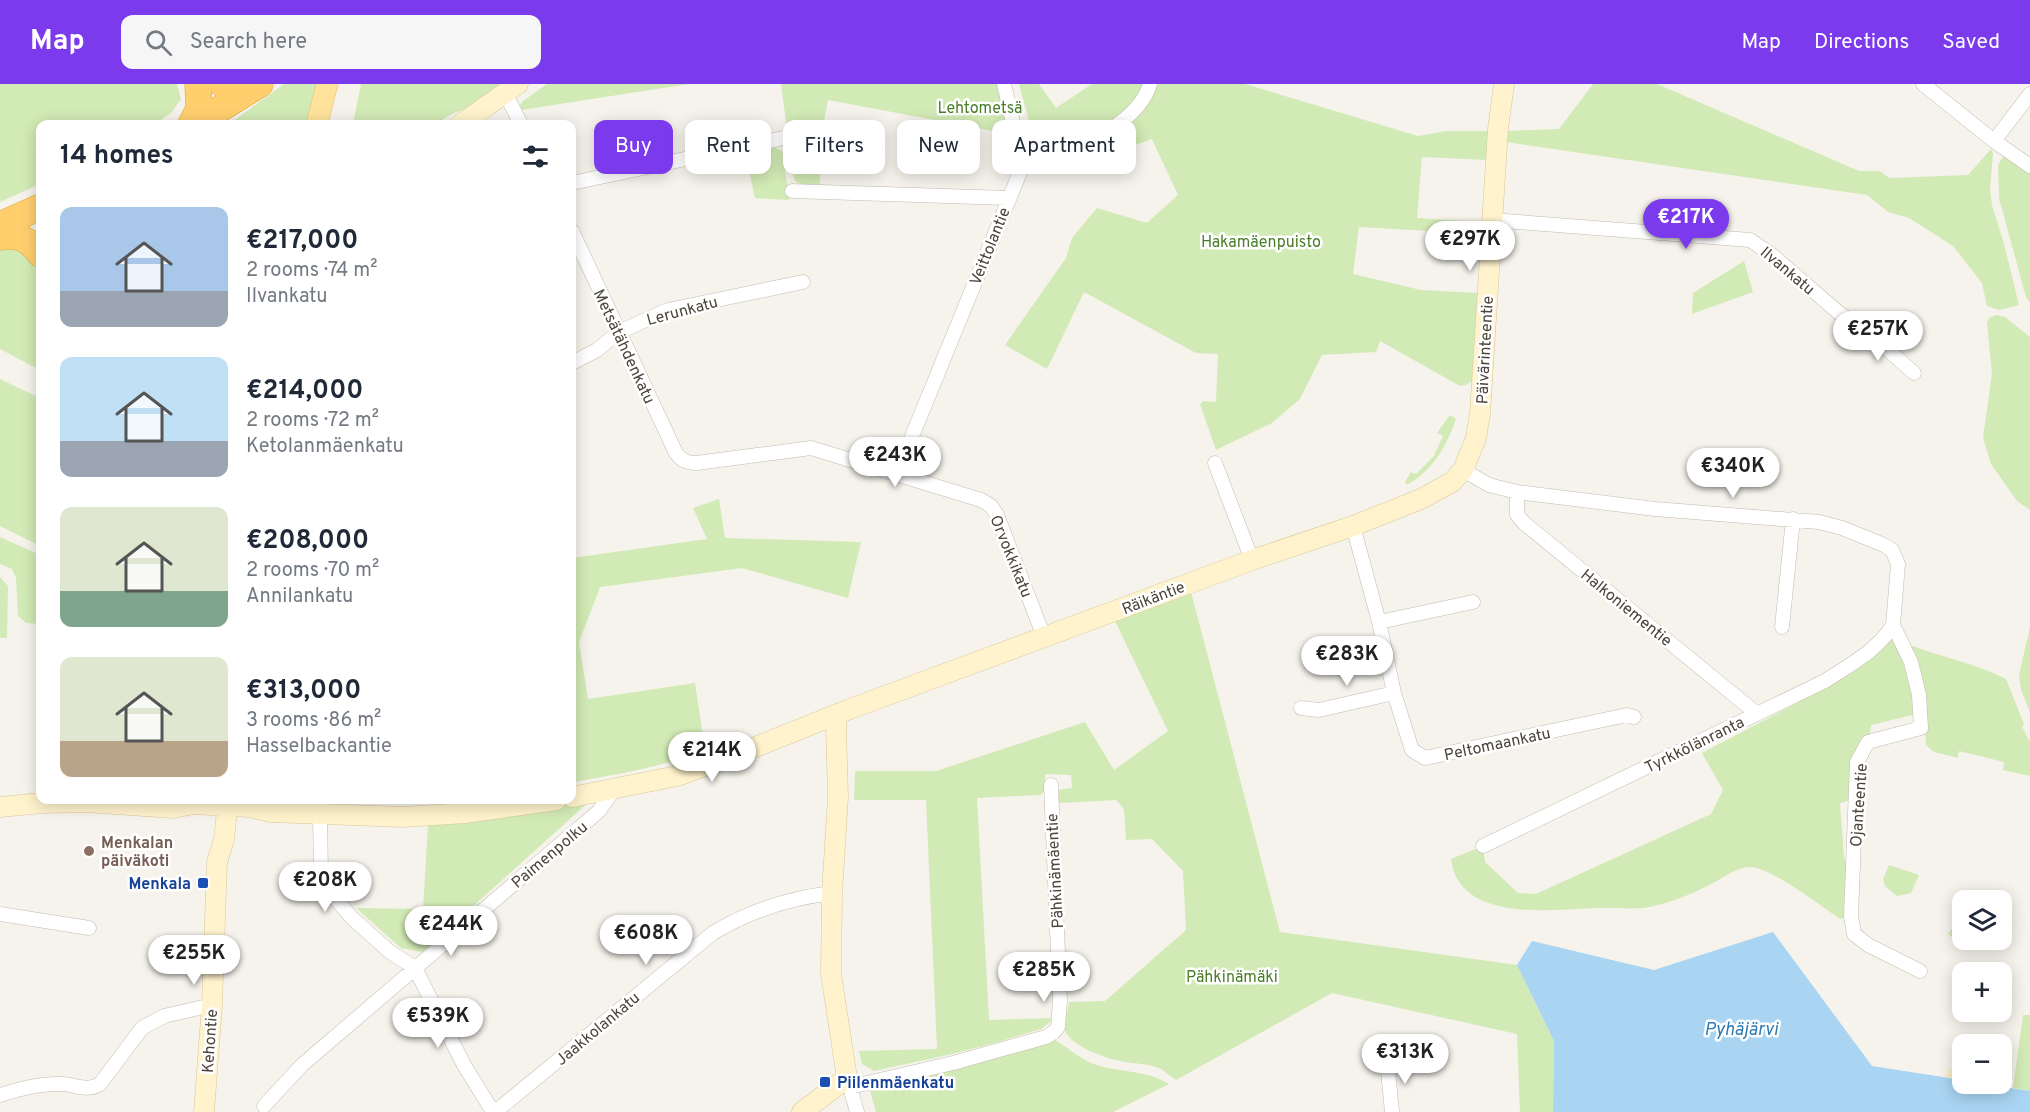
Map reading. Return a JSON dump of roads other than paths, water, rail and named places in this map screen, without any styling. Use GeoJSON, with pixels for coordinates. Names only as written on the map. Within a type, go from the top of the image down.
{"type":"FeatureCollection","features":[{"type":"Feature","properties":{"kind":"highway"},"geometry":{"type":"LineString","coordinates":[[193,120],[199,109],[198,84]]}},
{"type":"Feature","properties":{"kind":"highway"},"geometry":{"type":"LineString","coordinates":[[222,84],[240,84]]}},
{"type":"Feature","properties":{"kind":"highway"},"geometry":{"type":"LineString","coordinates":[[202,120],[260,84]]}},
{"type":"Feature","properties":{"kind":"highway"},"geometry":{"type":"LineString","coordinates":[[0,225],[36,209]]}},
{"type":"Feature","properties":{"kind":"highway"},"geometry":{"type":"LineString","coordinates":[[0,237],[23,238],[36,248]]}},
{"type":"Feature","properties":{"kind":"main road"},"geometry":{"type":"LineString","coordinates":[[318,120],[327,84]]}},
{"type":"Feature","properties":{"kind":"main road"},"geometry":{"type":"LineString","coordinates":[[332,120],[338,84]]}},
{"type":"Feature","properties":{"kind":"street"},"geometry":{"type":"LineString","coordinates":[[1004,84],[1012,120]]}},
{"type":"Feature","properties":{"kind":"street"},"geometry":{"type":"LineString","coordinates":[[1122,120],[1147,92],[1150,84]]}},
{"type":"Feature","properties":{"kind":"street","name":"Päivärinteentie"},"geometry":{"type":"LineString","coordinates":[[1463,470],[1476,438],[1480,414],[1498,129],[1504,84]]}},
{"type":"Feature","properties":{"kind":"street"},"geometry":{"type":"LineString","coordinates":[[1923,84],[1994,141],[2030,166]]}},
{"type":"Feature","properties":{"kind":"street"},"geometry":{"type":"LineString","coordinates":[[467,120],[512,89],[520,120]]}},
{"type":"Feature","properties":{"kind":"street"},"geometry":{"type":"LineString","coordinates":[[1994,141],[2030,94]]}},
{"type":"Feature","properties":{"kind":"street"},"geometry":{"type":"LineString","coordinates":[[576,182],[783,138]]}},
{"type":"Feature","properties":{"kind":"street","name":"Veittolantie"},"geometry":{"type":"LineString","coordinates":[[897,472],[1019,174]]}},
{"type":"Feature","properties":{"kind":"street"},"geometry":{"type":"LineString","coordinates":[[792,191],[1008,198]]}},
{"type":"Feature","properties":{"kind":"street","name":"Ilvankatu"},"geometry":{"type":"LineString","coordinates":[[1492,220],[1750,240],[1772,255],[1839,313],[1868,332],[1914,373]]}},
{"type":"Feature","properties":{"kind":"street","name":"Metsätähdenkatu"},"geometry":{"type":"LineString","coordinates":[[576,240],[681,460]]}},
{"type":"Feature","properties":{"kind":"street","name":"Lerunkatu"},"geometry":{"type":"LineString","coordinates":[[576,361],[597,350],[619,332],[668,310],[803,282]]}},
{"type":"Feature","properties":{"kind":"street","name":"Orvokkikatu"},"geometry":{"type":"LineString","coordinates":[[681,460],[697,463],[811,448],[897,472],[981,500],[991,506],[997,515],[1044,637]]}},
{"type":"Feature","properties":{"kind":"street"},"geometry":{"type":"LineString","coordinates":[[1215,463],[1251,560]]}},
{"type":"Feature","properties":{"kind":"street"},"geometry":{"type":"LineString","coordinates":[[1463,470],[1489,485],[1516,492],[1655,509],[1793,519],[1842,528],[1892,550],[1898,564],[1893,625]]}},
{"type":"Feature","properties":{"kind":"street","name":"Räikäntie"},"geometry":{"type":"LineString","coordinates":[[576,796],[677,776],[738,754],[837,714],[1251,560],[1353,526],[1420,499],[1452,482],[1463,470]]}},
{"type":"Feature","properties":{"kind":"street","name":"Halkoniementie"},"geometry":{"type":"LineString","coordinates":[[1516,492],[1517,514],[1524,523],[1756,713]]}},
{"type":"Feature","properties":{"kind":"street"},"geometry":{"type":"LineString","coordinates":[[1782,627],[1793,519]]}},
{"type":"Feature","properties":{"kind":"street","name":"Peltomaankatu"},"geometry":{"type":"LineString","coordinates":[[1353,526],[1379,622],[1394,693],[1408,744],[1412,750],[1425,758],[1627,715],[1634,717]]}},
{"type":"Feature","properties":{"kind":"street"},"geometry":{"type":"LineString","coordinates":[[1379,622],[1473,602]]}},
{"type":"Feature","properties":{"kind":"street","name":"Tyrkkölänranta"},"geometry":{"type":"LineString","coordinates":[[1483,846],[1825,681],[1874,648],[1886,637],[1893,625]]}},
{"type":"Feature","properties":{"kind":"street","name":"Ojanteentie"},"geometry":{"type":"LineString","coordinates":[[1893,625],[1911,662],[1919,695],[1921,728],[1868,741],[1857,762],[1851,916],[1854,934],[1868,945],[1920,971]]}},
{"type":"Feature","properties":{"kind":"street"},"geometry":{"type":"LineString","coordinates":[[1301,708],[1319,710],[1394,693]]}},
{"type":"Feature","properties":{"kind":"street"},"geometry":{"type":"LineString","coordinates":[[837,714],[838,797],[832,893],[831,974],[848,1082],[857,1112]]}},
{"type":"Feature","properties":{"kind":"street","name":"Pähkinämäentie"},"geometry":{"type":"LineString","coordinates":[[802,1112],[848,1082],[953,1063],[1033,1042],[1054,1032],[1058,1027],[1059,990],[1051,785]]}},
{"type":"Feature","properties":{"kind":"street","name":"Paimenpolku"},"geometry":{"type":"LineString","coordinates":[[264,1106],[302,1065],[599,811],[614,789]]}},
{"type":"Feature","properties":{"kind":"street"},"geometry":{"type":"LineString","coordinates":[[0,807],[36,803]]}},
{"type":"Feature","properties":{"kind":"street"},"geometry":{"type":"LineString","coordinates":[[115,804],[172,808],[192,817],[220,807],[249,819],[271,812],[413,816],[465,813],[528,804]]}},
{"type":"Feature","properties":{"kind":"street","name":"Kehontie"},"geometry":{"type":"LineString","coordinates":[[204,1112],[212,1005],[217,861],[211,840],[220,807]]}},
{"type":"Feature","properties":{"kind":"street"},"geometry":{"type":"LineString","coordinates":[[321,814],[321,873],[324,886],[351,917],[390,952],[415,968],[464,1065],[494,1112]]}},
{"type":"Feature","properties":{"kind":"street","name":"Jaakkolankatu"},"geometry":{"type":"LineString","coordinates":[[494,1112],[713,933],[733,921],[764,909],[797,899],[832,893]]}},
{"type":"Feature","properties":{"kind":"street"},"geometry":{"type":"LineString","coordinates":[[0,914],[88,928]]}},
{"type":"Feature","properties":{"kind":"street"},"geometry":{"type":"LineString","coordinates":[[0,1095],[36,1086],[64,1084],[94,1088],[100,1084],[142,1028],[164,1016],[212,1005]]}},
{"type":"Feature","properties":{"kind":"street"},"geometry":{"type":"LineString","coordinates":[[1387,1060],[1392,1112]]}},
{"type":"Feature","properties":{"kind":"water","name":"Pyhäjärvi"},"geometry":{"type":"Polygon","coordinates":[[[1773,932],[1872,1066],[1952,1078],[1952,1094],[2012,1094],[2012,1088],[2030,1091],[2030,1112],[1553,1112],[1554,1041],[1517,965],[1532,941],[1654,970],[1773,932]]]}},
{"type":"Feature","properties":{"kind":"place","name":"Menkalan päiväkoti"},"geometry":{"type":"Point","coordinates":[89,851]}},
{"type":"Feature","properties":{"kind":"place","name":"Menkala"},"geometry":{"type":"Point","coordinates":[203,883]}},
{"type":"Feature","properties":{"kind":"place","name":"Piilenmäenkatu"},"geometry":{"type":"Point","coordinates":[825,1082]}},
{"type":"Feature","properties":{"kind":"park label","name":"Lehtometsä"},"geometry":{"type":"Point","coordinates":[980,107]}},
{"type":"Feature","properties":{"kind":"park label","name":"Hakamäenpuisto"},"geometry":{"type":"Point","coordinates":[1261,241]}},
{"type":"Feature","properties":{"kind":"park label","name":"Pähkinämäki"},"geometry":{"type":"Point","coordinates":[1232,976]}}]}
